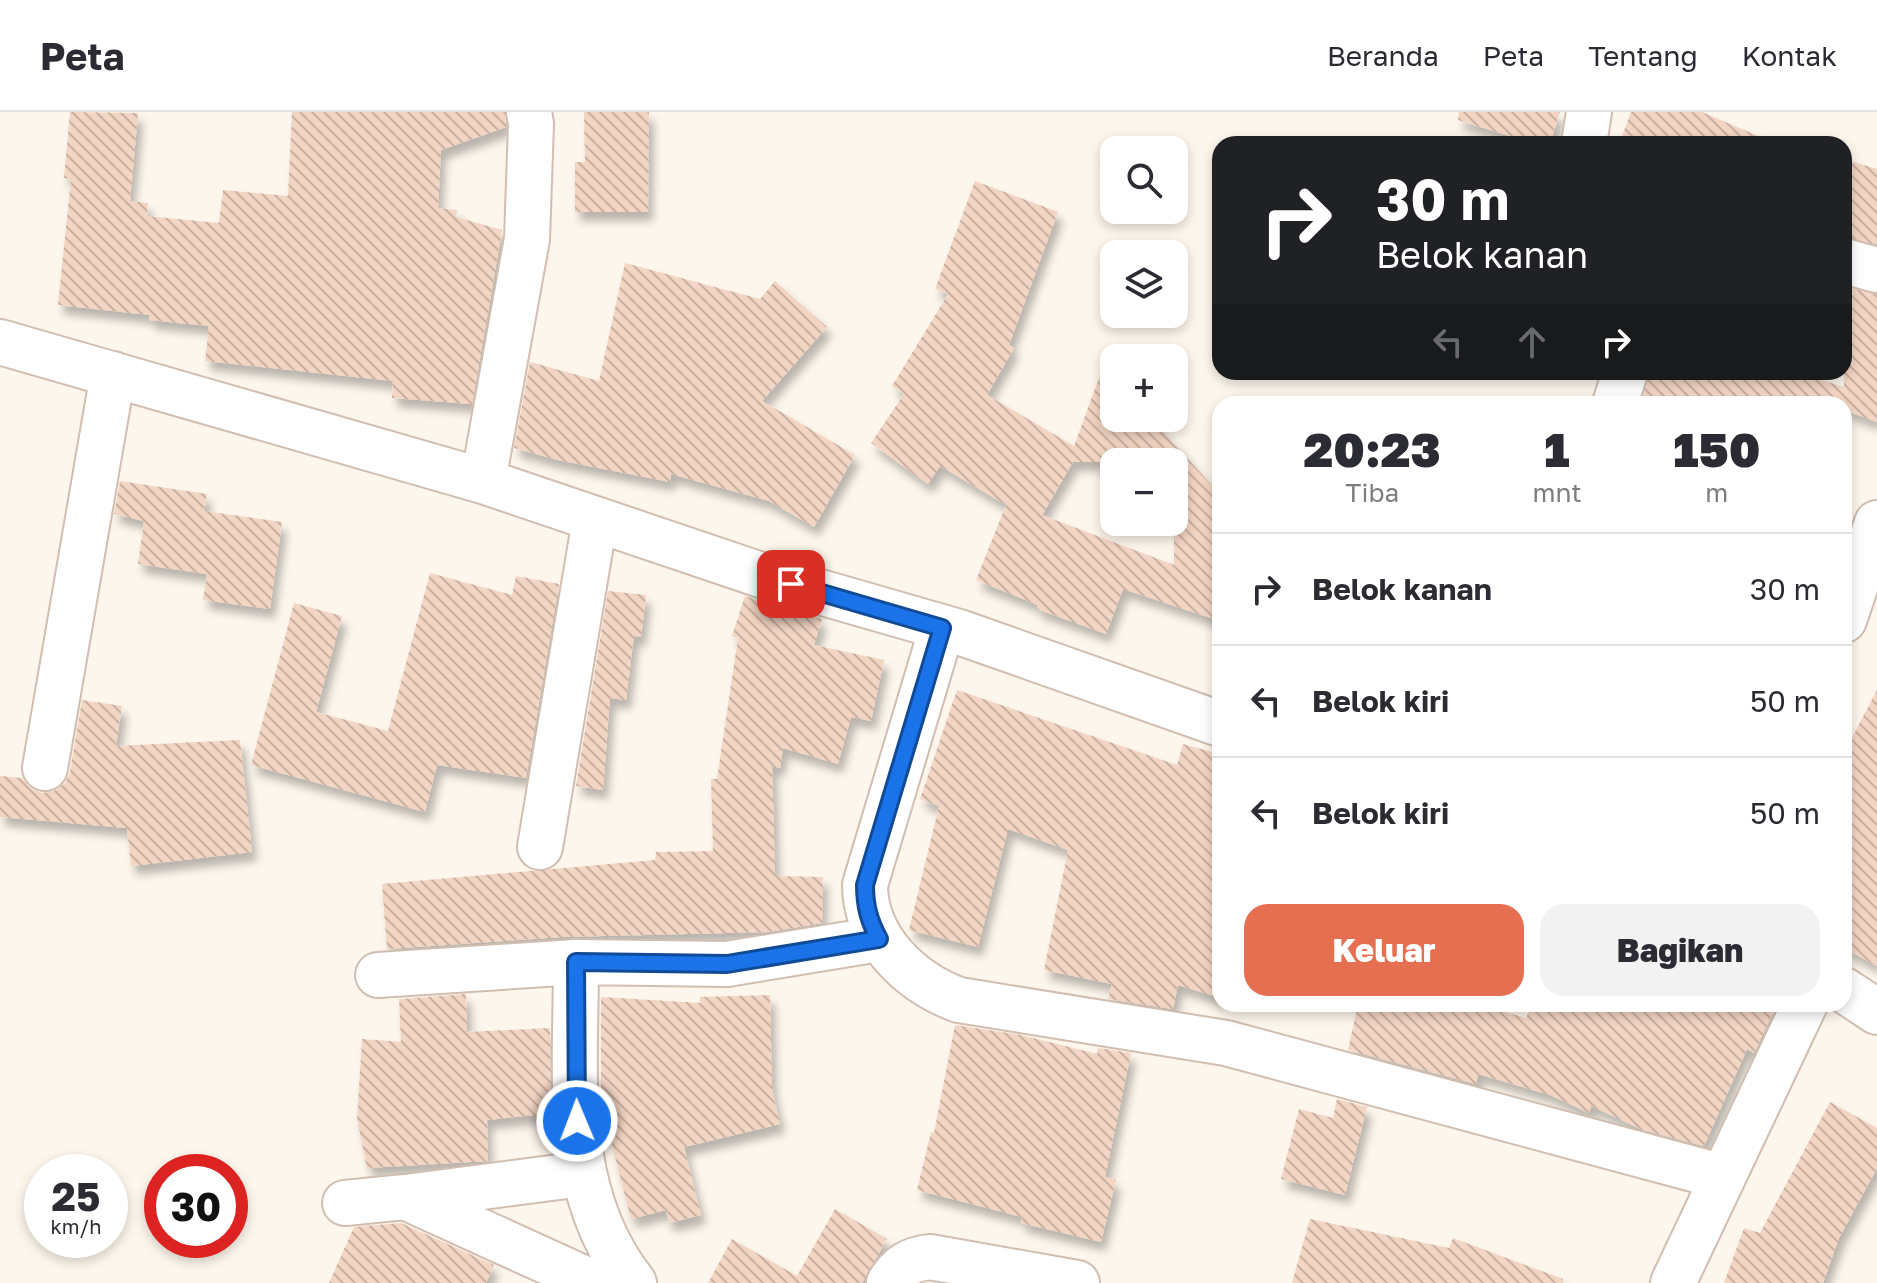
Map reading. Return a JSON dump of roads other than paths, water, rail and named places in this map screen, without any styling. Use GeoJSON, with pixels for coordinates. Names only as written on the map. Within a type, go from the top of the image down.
{"type":"FeatureCollection","features":[{"type":"Feature","properties":{"kind":"street"},"geometry":{"type":"LineString","coordinates":[[483,481],[527,239],[529,112]]}},
{"type":"Feature","properties":{"kind":"street"},"geometry":{"type":"LineString","coordinates":[[1585,136],[1589,112]]}},
{"type":"Feature","properties":{"kind":"street"},"geometry":{"type":"LineString","coordinates":[[1852,263],[1877,270]]}},
{"type":"Feature","properties":{"kind":"street"},"geometry":{"type":"LineString","coordinates":[[0,342],[483,481],[761,575],[942,628],[1212,721]]}},
{"type":"Feature","properties":{"kind":"street"},"geometry":{"type":"LineString","coordinates":[[45,768],[113,374]]}},
{"type":"Feature","properties":{"kind":"street"},"geometry":{"type":"LineString","coordinates":[[540,847],[595,520]]}},
{"type":"Feature","properties":{"kind":"street"},"geometry":{"type":"LineString","coordinates":[[1852,596],[1877,523]]}},
{"type":"Feature","properties":{"kind":"street"},"geometry":{"type":"LineString","coordinates":[[942,628],[865,885],[865,903],[879,939],[919,979],[959,1000],[1226,1043],[1723,1177]]}},
{"type":"Feature","properties":{"kind":"street"},"geometry":{"type":"LineString","coordinates":[[378,975],[576,962],[727,964],[879,939]]}},
{"type":"Feature","properties":{"kind":"street"},"geometry":{"type":"LineString","coordinates":[[576,962],[577,1121],[582,1174],[613,1256],[634,1283]]}},
{"type":"Feature","properties":{"kind":"street"},"geometry":{"type":"LineString","coordinates":[[1852,995],[1877,1012]]}},
{"type":"Feature","properties":{"kind":"street"},"geometry":{"type":"LineString","coordinates":[[1673,1283],[1801,1012]]}},
{"type":"Feature","properties":{"kind":"street"},"geometry":{"type":"LineString","coordinates":[[345,1203],[582,1174]]}},
{"type":"Feature","properties":{"kind":"street"},"geometry":{"type":"LineString","coordinates":[[405,1197],[594,1283]]}},
{"type":"Feature","properties":{"kind":"street"},"geometry":{"type":"LineString","coordinates":[[889,1283],[911,1259],[930,1257],[1077,1283]]}}]}
